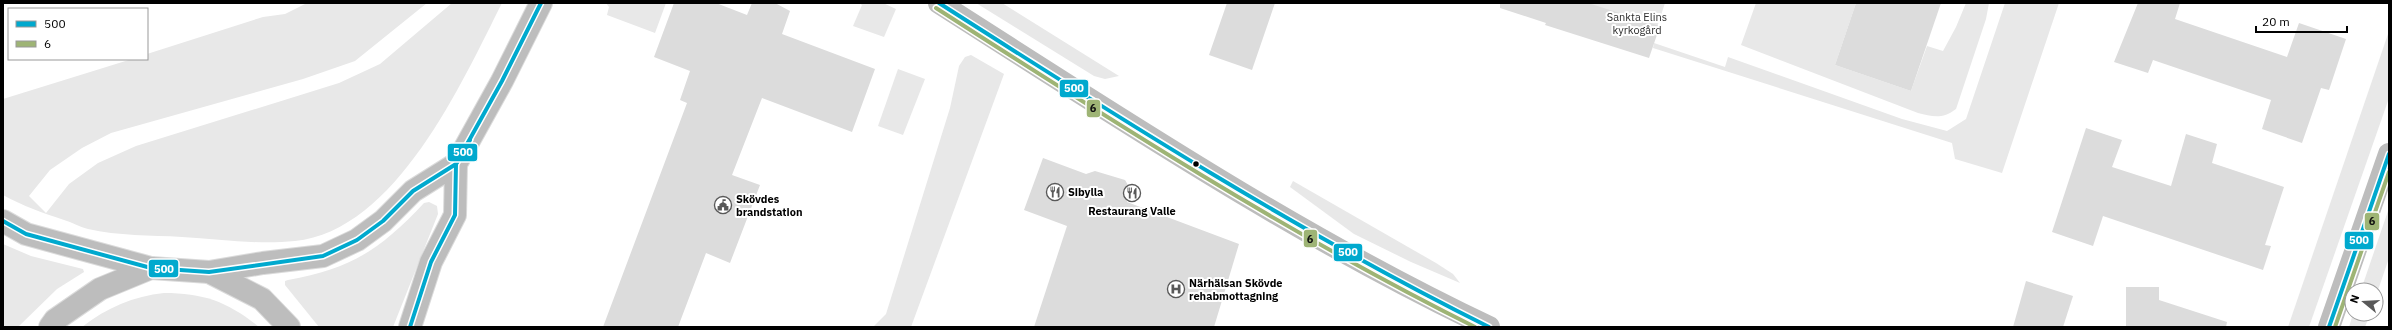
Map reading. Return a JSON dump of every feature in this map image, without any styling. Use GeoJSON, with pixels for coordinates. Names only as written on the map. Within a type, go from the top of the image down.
{"type":"FeatureCollection","features":[{"type":"Feature","properties":{"kind":"main road"},"geometry":{"type":"LineString","coordinates":[[410,327],[431,262],[455,216],[456,164],[502,81],[540,3]]}},
{"type":"Feature","properties":{"kind":"main road"},"geometry":{"type":"LineString","coordinates":[[939,3],[1195,166],[1413,291],[1489,327]]}},
{"type":"Feature","properties":{"kind":"main road"},"geometry":{"type":"LineString","coordinates":[[2329,327],[2389,154]]}},
{"type":"Feature","properties":{"kind":"main road"},"geometry":{"type":"LineString","coordinates":[[3,221],[26,234],[151,268],[209,272],[263,263],[323,256],[357,240],[383,221],[413,191],[456,164]]}},
{"type":"Feature","properties":{"kind":"main road"},"geometry":{"type":"LineString","coordinates":[[50,327],[55,320],[100,289],[151,268]]}},
{"type":"Feature","properties":{"kind":"main road"},"geometry":{"type":"LineString","coordinates":[[209,272],[262,300],[288,327]]}},
{"type":"Feature","properties":{"kind":"green space"},"geometry":{"type":"Polygon","coordinates":[[[307,3],[427,3],[355,61],[303,79],[111,133],[82,148],[50,170],[29,196],[46,213],[69,184],[98,163],[136,146],[339,83],[380,64],[452,3],[502,3],[446,110],[421,148],[394,182],[364,211],[331,231],[295,241],[281,242],[253,242],[123,234],[85,228],[18,203],[3,195],[3,99],[129,60],[148,60],[148,54],[263,17],[285,14],[307,3]]]}},
{"type":"Feature","properties":{"kind":"green space"},"geometry":{"type":"Polygon","coordinates":[[[606,3],[666,3],[655,33],[607,15],[609,7],[606,3]]]}},
{"type":"Feature","properties":{"kind":"green space"},"geometry":{"type":"Polygon","coordinates":[[[859,3],[883,3],[896,9],[884,37],[853,26],[862,5],[859,3]]]}},
{"type":"Feature","properties":{"kind":"green space"},"geometry":{"type":"Polygon","coordinates":[[[976,3],[1002,3],[1119,76],[1105,79],[1094,76],[976,3]]]}},
{"type":"Feature","properties":{"kind":"green space","name":"Sankta Elins kyrkogård"},"geometry":{"type":"Polygon","coordinates":[[[1511,3],[1665,3],[1650,49],[1511,3]]]}},
{"type":"Feature","properties":{"kind":"green space"},"geometry":{"type":"Polygon","coordinates":[[[1756,3],[1856,3],[1835,65],[1911,91],[1927,46],[1943,51],[1956,27],[1966,3],[1989,3],[1986,19],[1956,109],[1942,116],[1938,116],[1918,113],[1741,45],[1756,3]]]}},
{"type":"Feature","properties":{"kind":"green space"},"geometry":{"type":"Polygon","coordinates":[[[2005,3],[2059,3],[2002,173],[1955,159],[1952,143],[1653,48],[1654,43],[1725,67],[1728,57],[1902,119],[1947,131],[1966,119],[2005,3]]]}},
{"type":"Feature","properties":{"kind":"green space"},"geometry":{"type":"Polygon","coordinates":[[[2389,31],[2389,98],[2309,327],[2288,327],[2389,31]]]}},
{"type":"Feature","properties":{"kind":"green space"},"geometry":{"type":"Polygon","coordinates":[[[971,55],[1004,74],[911,327],[873,327],[886,314],[950,108],[959,66],[965,57],[971,55]]]}},
{"type":"Feature","properties":{"kind":"green space"},"geometry":{"type":"Polygon","coordinates":[[[898,69],[925,79],[903,135],[878,126],[898,69]]]}},
{"type":"Feature","properties":{"kind":"green space"},"geometry":{"type":"Polygon","coordinates":[[[1293,181],[1436,263],[1453,274],[1460,283],[1411,262],[1354,234],[1290,187],[1293,181]]]}},
{"type":"Feature","properties":{"kind":"green space"},"geometry":{"type":"Polygon","coordinates":[[[429,202],[437,206],[438,214],[393,327],[319,327],[285,285],[285,281],[330,270],[364,255],[393,233],[424,203],[429,202]]]}},
{"type":"Feature","properties":{"kind":"green space"},"geometry":{"type":"Polygon","coordinates":[[[2389,208],[2389,258],[2381,282],[2364,282],[2389,208]]]}},
{"type":"Feature","properties":{"kind":"green space"},"geometry":{"type":"Polygon","coordinates":[[[3,244],[31,256],[83,269],[84,272],[57,289],[18,327],[3,327],[3,244]]]}},
{"type":"Feature","properties":{"kind":"green space"},"geometry":{"type":"Polygon","coordinates":[[[164,293],[191,295],[215,301],[237,311],[259,327],[82,327],[101,314],[121,304],[142,297],[164,293]]]}},
{"type":"Feature","properties":{"kind":"green space"},"geometry":{"type":"Polygon","coordinates":[[[2351,322],[2367,322],[2365,327],[2349,327],[2351,322]]]}},
{"type":"Feature","properties":{"kind":"building"},"geometry":{"type":"Polygon","coordinates":[[[674,3],[716,3],[747,15],[752,3],[775,3],[790,11],[782,34],[875,69],[852,132],[762,98],[732,175],[760,185],[730,263],[706,253],[678,327],[603,327],[687,103],[680,100],[690,71],[654,57],[674,3]]]}},
{"type":"Feature","properties":{"kind":"building"},"geometry":{"type":"Polygon","coordinates":[[[1227,3],[1275,3],[1252,70],[1209,55],[1227,3]]]}},
{"type":"Feature","properties":{"kind":"building","name":"Sankta Elins kyrkogård"},"geometry":{"type":"Polygon","coordinates":[[[1500,3],[1588,3],[1660,26],[1649,58],[1545,25],[1546,23],[1500,8],[1500,3]]]}},
{"type":"Feature","properties":{"kind":"building"},"geometry":{"type":"Polygon","coordinates":[[[1856,3],[1941,3],[1911,91],[1835,65],[1856,3]]]}},
{"type":"Feature","properties":{"kind":"building"},"geometry":{"type":"Polygon","coordinates":[[[2138,3],[2180,3],[2175,19],[2287,57],[2299,23],[2346,39],[2329,90],[2321,88],[2302,143],[2262,129],[2271,100],[2153,60],[2148,73],[2114,62],[2138,3]]]}},
{"type":"Feature","properties":{"kind":"building"},"geometry":{"type":"Polygon","coordinates":[[[2086,128],[2122,140],[2112,167],[2171,186],[2186,134],[2217,144],[2212,163],[2284,187],[2265,245],[2271,246],[2263,270],[2103,216],[2093,246],[2052,232],[2086,128]]]}},
{"type":"Feature","properties":{"kind":"building"},"geometry":{"type":"Polygon","coordinates":[[[1043,158],[1086,174],[1095,171],[1125,180],[1131,190],[1127,202],[1239,244],[1214,327],[1034,327],[1067,226],[1024,210],[1043,158]]]}},
{"type":"Feature","properties":{"kind":"building"},"geometry":{"type":"Polygon","coordinates":[[[2026,281],[2073,296],[2063,327],[2013,327],[2026,281]]]}},
{"type":"Feature","properties":{"kind":"building"},"geometry":{"type":"Polygon","coordinates":[[[2126,287],[2159,287],[2159,300],[2227,322],[2226,327],[2126,327],[2126,287]]]}},
{"type":"Feature","properties":{"kind":"transit line","name":"500"},"geometry":{"type":"LineString","coordinates":[[3,221],[26,234],[151,268],[209,272],[323,256],[357,240],[383,221],[413,191],[456,164],[502,81],[541,3]]}},
{"type":"Feature","properties":{"kind":"transit line","name":"500"},"geometry":{"type":"LineString","coordinates":[[939,3],[1074,89],[1279,213],[1418,291],[1489,327]]}},
{"type":"Feature","properties":{"kind":"transit line","name":"6"},"geometry":{"type":"LineString","coordinates":[[936,8],[1201,175],[1337,254],[1475,327]]}},
{"type":"Feature","properties":{"kind":"transit line","name":"500"},"geometry":{"type":"LineString","coordinates":[[410,327],[431,262],[455,215],[456,164],[470,140]]}},
{"type":"Feature","properties":{"kind":"transit line","name":"500"},"geometry":{"type":"LineString","coordinates":[[2329,327],[2389,154]]}},
{"type":"Feature","properties":{"kind":"transit line","name":"6"},"geometry":{"type":"LineString","coordinates":[[2335,327],[2389,172]]}},
{"type":"Feature","properties":{"kind":"place","name":"Sibylla"},"geometry":{"type":"Point","coordinates":[1055,192]}},
{"type":"Feature","properties":{"kind":"place","name":"Restaurang Valle"},"geometry":{"type":"Point","coordinates":[1132,193]}},
{"type":"Feature","properties":{"kind":"place","name":"Skövdes brandstation"},"geometry":{"type":"Point","coordinates":[723,205]}},
{"type":"Feature","properties":{"kind":"place","name":"Närhälsan Skövde rehabmottagning"},"geometry":{"type":"Point","coordinates":[1176,289]}}]}
